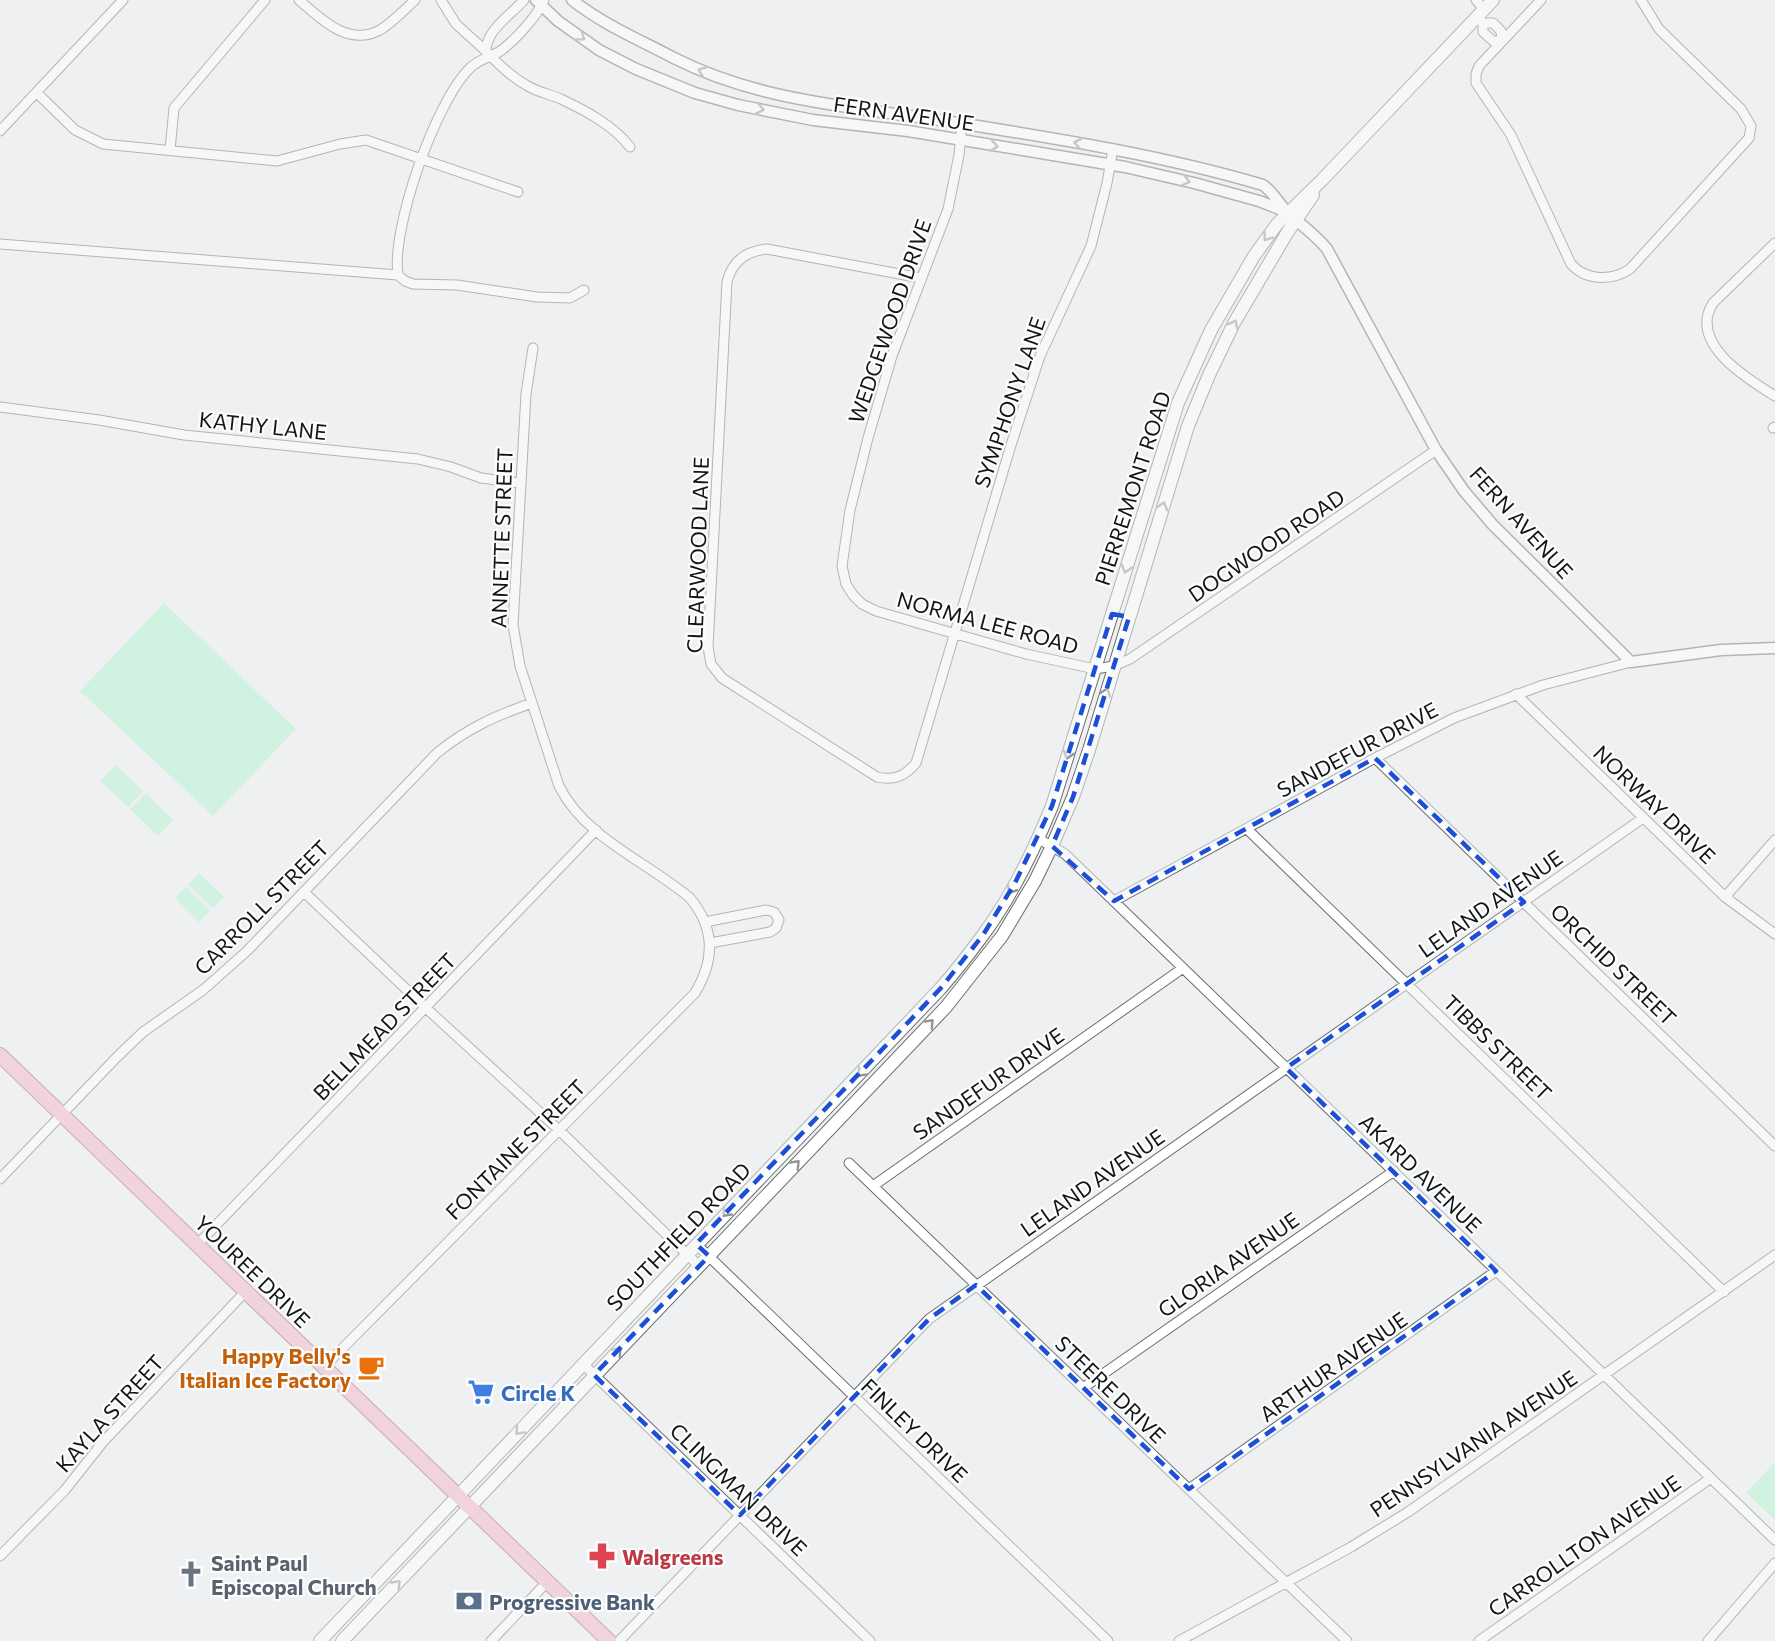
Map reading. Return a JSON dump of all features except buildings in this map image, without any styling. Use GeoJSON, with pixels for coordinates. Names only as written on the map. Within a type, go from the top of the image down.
{"type":"FeatureCollection","features":[{"type":"Feature","properties":{"kind":"main road","name":"PIERREMONT ROAD"},"geometry":{"type":"LineString","coordinates":[[1052,846],[1073,797],[1183,440],[1209,375],[1234,323],[1292,216],[1382,115],[1483,10]]}},
{"type":"Feature","properties":{"kind":"main road","name":"PIERREMONT ROAD"},"geometry":{"type":"LineString","coordinates":[[1039,839],[1058,788],[1168,434],[1188,381],[1211,330],[1254,256],[1277,224],[1292,216]]}},
{"type":"Feature","properties":{"kind":"main road"},"geometry":{"type":"LineString","coordinates":[[1168,434],[1183,440]]}},
{"type":"Feature","properties":{"kind":"main road"},"geometry":{"type":"LineString","coordinates":[[1112,614],[1129,617]]}},
{"type":"Feature","properties":{"kind":"main road","name":"SOUTHFIELD ROAD"},"geometry":{"type":"LineString","coordinates":[[320,1641],[940,989],[995,918],[1039,839]]}},
{"type":"Feature","properties":{"kind":"main road","name":"SOUTHFIELD ROAD"},"geometry":{"type":"LineString","coordinates":[[343,1639],[958,993],[1014,917],[1052,846]]}},
{"type":"Feature","properties":{"kind":"main road"},"geometry":{"type":"LineString","coordinates":[[977,943],[989,953]]}},
{"type":"Feature","properties":{"kind":"main road"},"geometry":{"type":"LineString","coordinates":[[887,1045],[899,1056]]}},
{"type":"Feature","properties":{"kind":"main road","name":"YOUREE DRIVE"},"geometry":{"type":"LineString","coordinates":[[0,1055],[609,1641]]}},
{"type":"Feature","properties":{"kind":"main road"},"geometry":{"type":"LineString","coordinates":[[812,1124],[823,1136]]}},
{"type":"Feature","properties":{"kind":"street"},"geometry":{"type":"LineString","coordinates":[[0,131],[123,0]]}},
{"type":"Feature","properties":{"kind":"street"},"geometry":{"type":"LineString","coordinates":[[170,150],[174,108],[265,0]]}},
{"type":"Feature","properties":{"kind":"street"},"geometry":{"type":"LineString","coordinates":[[299,0],[327,25],[353,36],[378,31],[415,0]]}},
{"type":"Feature","properties":{"kind":"street"},"geometry":{"type":"LineString","coordinates":[[441,0],[456,24],[509,75],[609,126],[630,147]]}},
{"type":"Feature","properties":{"kind":"street"},"geometry":{"type":"LineString","coordinates":[[489,55],[486,45],[492,33],[524,0]]}},
{"type":"Feature","properties":{"kind":"street","name":"FERN AVENUE"},"geometry":{"type":"LineString","coordinates":[[572,0],[621,33],[683,63],[738,84],[821,103],[962,123],[1113,149],[1190,165],[1263,185],[1328,249],[1436,450],[1464,491],[1480,511],[1631,662]]}},
{"type":"Feature","properties":{"kind":"street"},"geometry":{"type":"LineString","coordinates":[[1541,0],[1479,66],[1476,83],[1514,140],[1567,258],[1575,268],[1589,276],[1611,278],[1630,269],[1749,138],[1751,126],[1741,109],[1659,29],[1641,0]]}},
{"type":"Feature","properties":{"kind":"street"},"geometry":{"type":"LineString","coordinates":[[398,276],[396,263],[403,221],[434,126],[452,92],[471,67],[489,55],[501,51],[517,35],[541,2]]}},
{"type":"Feature","properties":{"kind":"street","name":"FERN AVENUE"},"geometry":{"type":"LineString","coordinates":[[541,2],[558,21],[598,50],[636,69],[695,93],[738,105],[813,120],[868,126],[1111,164],[1259,201],[1292,216]]}},
{"type":"Feature","properties":{"kind":"street"},"geometry":{"type":"LineString","coordinates":[[1483,10],[1482,30],[1493,41],[1503,41]]}},
{"type":"Feature","properties":{"kind":"street"},"geometry":{"type":"LineString","coordinates":[[37,93],[75,130],[103,144],[277,161],[340,144],[366,140],[518,192]]}},
{"type":"Feature","properties":{"kind":"street","name":"WEDGEWOOD DRIVE"},"geometry":{"type":"LineString","coordinates":[[856,599],[846,584],[843,566],[850,510],[882,387],[948,209],[962,123]]}},
{"type":"Feature","properties":{"kind":"street","name":"SYMPHONY LANE"},"geometry":{"type":"LineString","coordinates":[[954,634],[1040,356],[1090,246],[1113,149]]}},
{"type":"Feature","properties":{"kind":"street"},"geometry":{"type":"LineString","coordinates":[[1775,243],[1713,303],[1706,324],[1710,340],[1716,349],[1748,378],[1775,396]]}},
{"type":"Feature","properties":{"kind":"street"},"geometry":{"type":"LineString","coordinates":[[0,244],[398,276],[413,284],[457,285],[537,297],[570,298],[584,290]]}},
{"type":"Feature","properties":{"kind":"street","name":"CLEARWOOD LANE"},"geometry":{"type":"LineString","coordinates":[[921,278],[767,249],[747,254],[734,266],[727,282],[708,647],[711,664],[722,678],[877,777],[891,779],[909,771],[916,763],[954,634]]}},
{"type":"Feature","properties":{"kind":"street","name":"ANNETTE STREET"},"geometry":{"type":"LineString","coordinates":[[533,348],[526,394],[513,625],[519,659],[532,703],[559,786],[567,802],[578,816],[684,893],[695,904],[705,922],[710,943]]}},
{"type":"Feature","properties":{"kind":"street","name":"KATHY LANE"},"geometry":{"type":"LineString","coordinates":[[0,407],[99,420],[184,435],[418,459],[471,475],[520,483]]}},
{"type":"Feature","properties":{"kind":"street","name":"DOGWOOD ROAD"},"geometry":{"type":"LineString","coordinates":[[1114,666],[1130,659],[1436,450]]}},
{"type":"Feature","properties":{"kind":"street","name":"NORMA LEE ROAD"},"geometry":{"type":"LineString","coordinates":[[856,599],[876,611],[1026,654],[1095,669],[1114,666]]}},
{"type":"Feature","properties":{"kind":"street"},"geometry":{"type":"LineString","coordinates":[[1631,662],[1721,650],[1775,648]]}},
{"type":"Feature","properties":{"kind":"street","name":"SANDEFUR DRIVE"},"geometry":{"type":"LineString","coordinates":[[1114,901],[1375,758],[1454,718],[1516,694],[1588,672],[1631,662]]}},
{"type":"Feature","properties":{"kind":"street","name":"NORWAY DRIVE"},"geometry":{"type":"LineString","coordinates":[[1516,694],[1725,897],[1775,934]]}},
{"type":"Feature","properties":{"kind":"street","name":"CARROLL STREET"},"geometry":{"type":"LineString","coordinates":[[0,1179],[143,1032],[203,990],[226,970],[437,753],[463,733],[489,718],[532,703]]}},
{"type":"Feature","properties":{"kind":"street","name":"ORCHID STREET"},"geometry":{"type":"LineString","coordinates":[[1375,758],[1775,1146]]}},
{"type":"Feature","properties":{"kind":"street","name":"LELAND AVENUE"},"geometry":{"type":"LineString","coordinates":[[619,1641],[929,1319],[1643,818]]}},
{"type":"Feature","properties":{"kind":"street","name":"TIBBS STREET"},"geometry":{"type":"LineString","coordinates":[[1247,829],[1724,1292]]}},
{"type":"Feature","properties":{"kind":"street","name":"BELLMEAD STREET"},"geometry":{"type":"LineString","coordinates":[[196,1246],[596,830]]}},
{"type":"Feature","properties":{"kind":"street","name":"AKARD AVENUE"},"geometry":{"type":"LineString","coordinates":[[1039,839],[1065,854],[1775,1540]]}},
{"type":"Feature","properties":{"kind":"street"},"geometry":{"type":"LineString","coordinates":[[1725,897],[1775,840]]}},
{"type":"Feature","properties":{"kind":"street"},"geometry":{"type":"LineString","coordinates":[[304,892],[559,1130],[699,1266]]}},
{"type":"Feature","properties":{"kind":"street"},"geometry":{"type":"LineString","coordinates":[[705,922],[766,910],[774,912],[779,920],[776,928],[770,932],[710,943]]}},
{"type":"Feature","properties":{"kind":"street","name":"FONTAINE STREET"},"geometry":{"type":"LineString","coordinates":[[323,1368],[694,993],[706,972],[710,943]]}},
{"type":"Feature","properties":{"kind":"street","name":"SANDEFUR DRIVE"},"geometry":{"type":"LineString","coordinates":[[873,1186],[1183,968]]}},
{"type":"Feature","properties":{"kind":"street","name":"STEERE DRIVE"},"geometry":{"type":"LineString","coordinates":[[849,1163],[1347,1641]]}},
{"type":"Feature","properties":{"kind":"street","name":"GLORIA AVENUE"},"geometry":{"type":"LineString","coordinates":[[1083,1388],[1394,1171]]}},
{"type":"Feature","properties":{"kind":"street","name":"FINLEY DRIVE"},"geometry":{"type":"LineString","coordinates":[[696,1244],[1108,1641]]}},
{"type":"Feature","properties":{"kind":"street","name":"PENNSYLVANIA AVENUE"},"geometry":{"type":"LineString","coordinates":[[1179,1641],[1352,1547],[1408,1512],[1775,1255]]}},
{"type":"Feature","properties":{"kind":"street","name":"ARTHUR AVENUE"},"geometry":{"type":"LineString","coordinates":[[1189,1489],[1496,1271]]}},
{"type":"Feature","properties":{"kind":"street","name":"KAYLA STREET"},"geometry":{"type":"LineString","coordinates":[[0,1556],[65,1490],[103,1442],[245,1293]]}},
{"type":"Feature","properties":{"kind":"street","name":"CLINGMAN DRIVE"},"geometry":{"type":"LineString","coordinates":[[583,1364],[870,1641]]}},
{"type":"Feature","properties":{"kind":"street","name":"CARROLLTON AVENUE"},"geometry":{"type":"LineString","coordinates":[[1479,1641],[1711,1478]]}},
{"type":"Feature","properties":{"kind":"street"},"geometry":{"type":"LineString","coordinates":[[1708,1641],[1775,1563]]}},
{"type":"Feature","properties":{"kind":"street"},"geometry":{"type":"LineString","coordinates":[[491,1641],[547,1582]]}},
{"type":"Feature","properties":{"kind":"street"},"geometry":{"type":"LineString","coordinates":[[334,1625],[343,1639]]}},
{"type":"Feature","properties":{"kind":"highlighted area"},"geometry":{"type":"Polygon","coordinates":[[[1112,614],[1129,617],[1073,797],[1052,846],[1114,901],[1375,758],[1524,902],[1286,1068],[1496,1271],[1189,1489],[976,1285],[929,1319],[740,1515],[594,1375],[709,1256],[696,1244],[940,989],[983,935],[1015,883],[1052,806],[1112,614]]]}},
{"type":"Feature","properties":{"kind":"green space"},"geometry":{"type":"Polygon","coordinates":[[[164,603],[296,729],[213,816],[80,691],[164,603]]]}},
{"type":"Feature","properties":{"kind":"green space"},"geometry":{"type":"Polygon","coordinates":[[[116,765],[143,791],[128,807],[100,781],[116,765]]]}},
{"type":"Feature","properties":{"kind":"green space"},"geometry":{"type":"Polygon","coordinates":[[[146,793],[173,820],[158,836],[130,809],[146,793]]]}},
{"type":"Feature","properties":{"kind":"green space"},"geometry":{"type":"Polygon","coordinates":[[[199,873],[224,897],[213,908],[188,885],[199,873]]]}},
{"type":"Feature","properties":{"kind":"green space"},"geometry":{"type":"Polygon","coordinates":[[[186,887],[210,911],[199,922],[175,898],[186,887]]]}},
{"type":"Feature","properties":{"kind":"green space"},"geometry":{"type":"Polygon","coordinates":[[[1775,1462],[1775,1520],[1746,1493],[1775,1462]]]}},
{"type":"Feature","properties":{"kind":"place","name":"Happy Belly's Italian Ice Factory"},"geometry":{"type":"Point","coordinates":[371,1367]}},
{"type":"Feature","properties":{"kind":"place","name":"Circle K"},"geometry":{"type":"Point","coordinates":[481,1392]}},
{"type":"Feature","properties":{"kind":"place","name":"Walgreens"},"geometry":{"type":"Point","coordinates":[602,1556]}},
{"type":"Feature","properties":{"kind":"place","name":"Saint Paul Episcopal Church"},"geometry":{"type":"Point","coordinates":[191,1574]}},
{"type":"Feature","properties":{"kind":"place","name":"Progressive Bank"},"geometry":{"type":"Point","coordinates":[469,1601]}}]}
